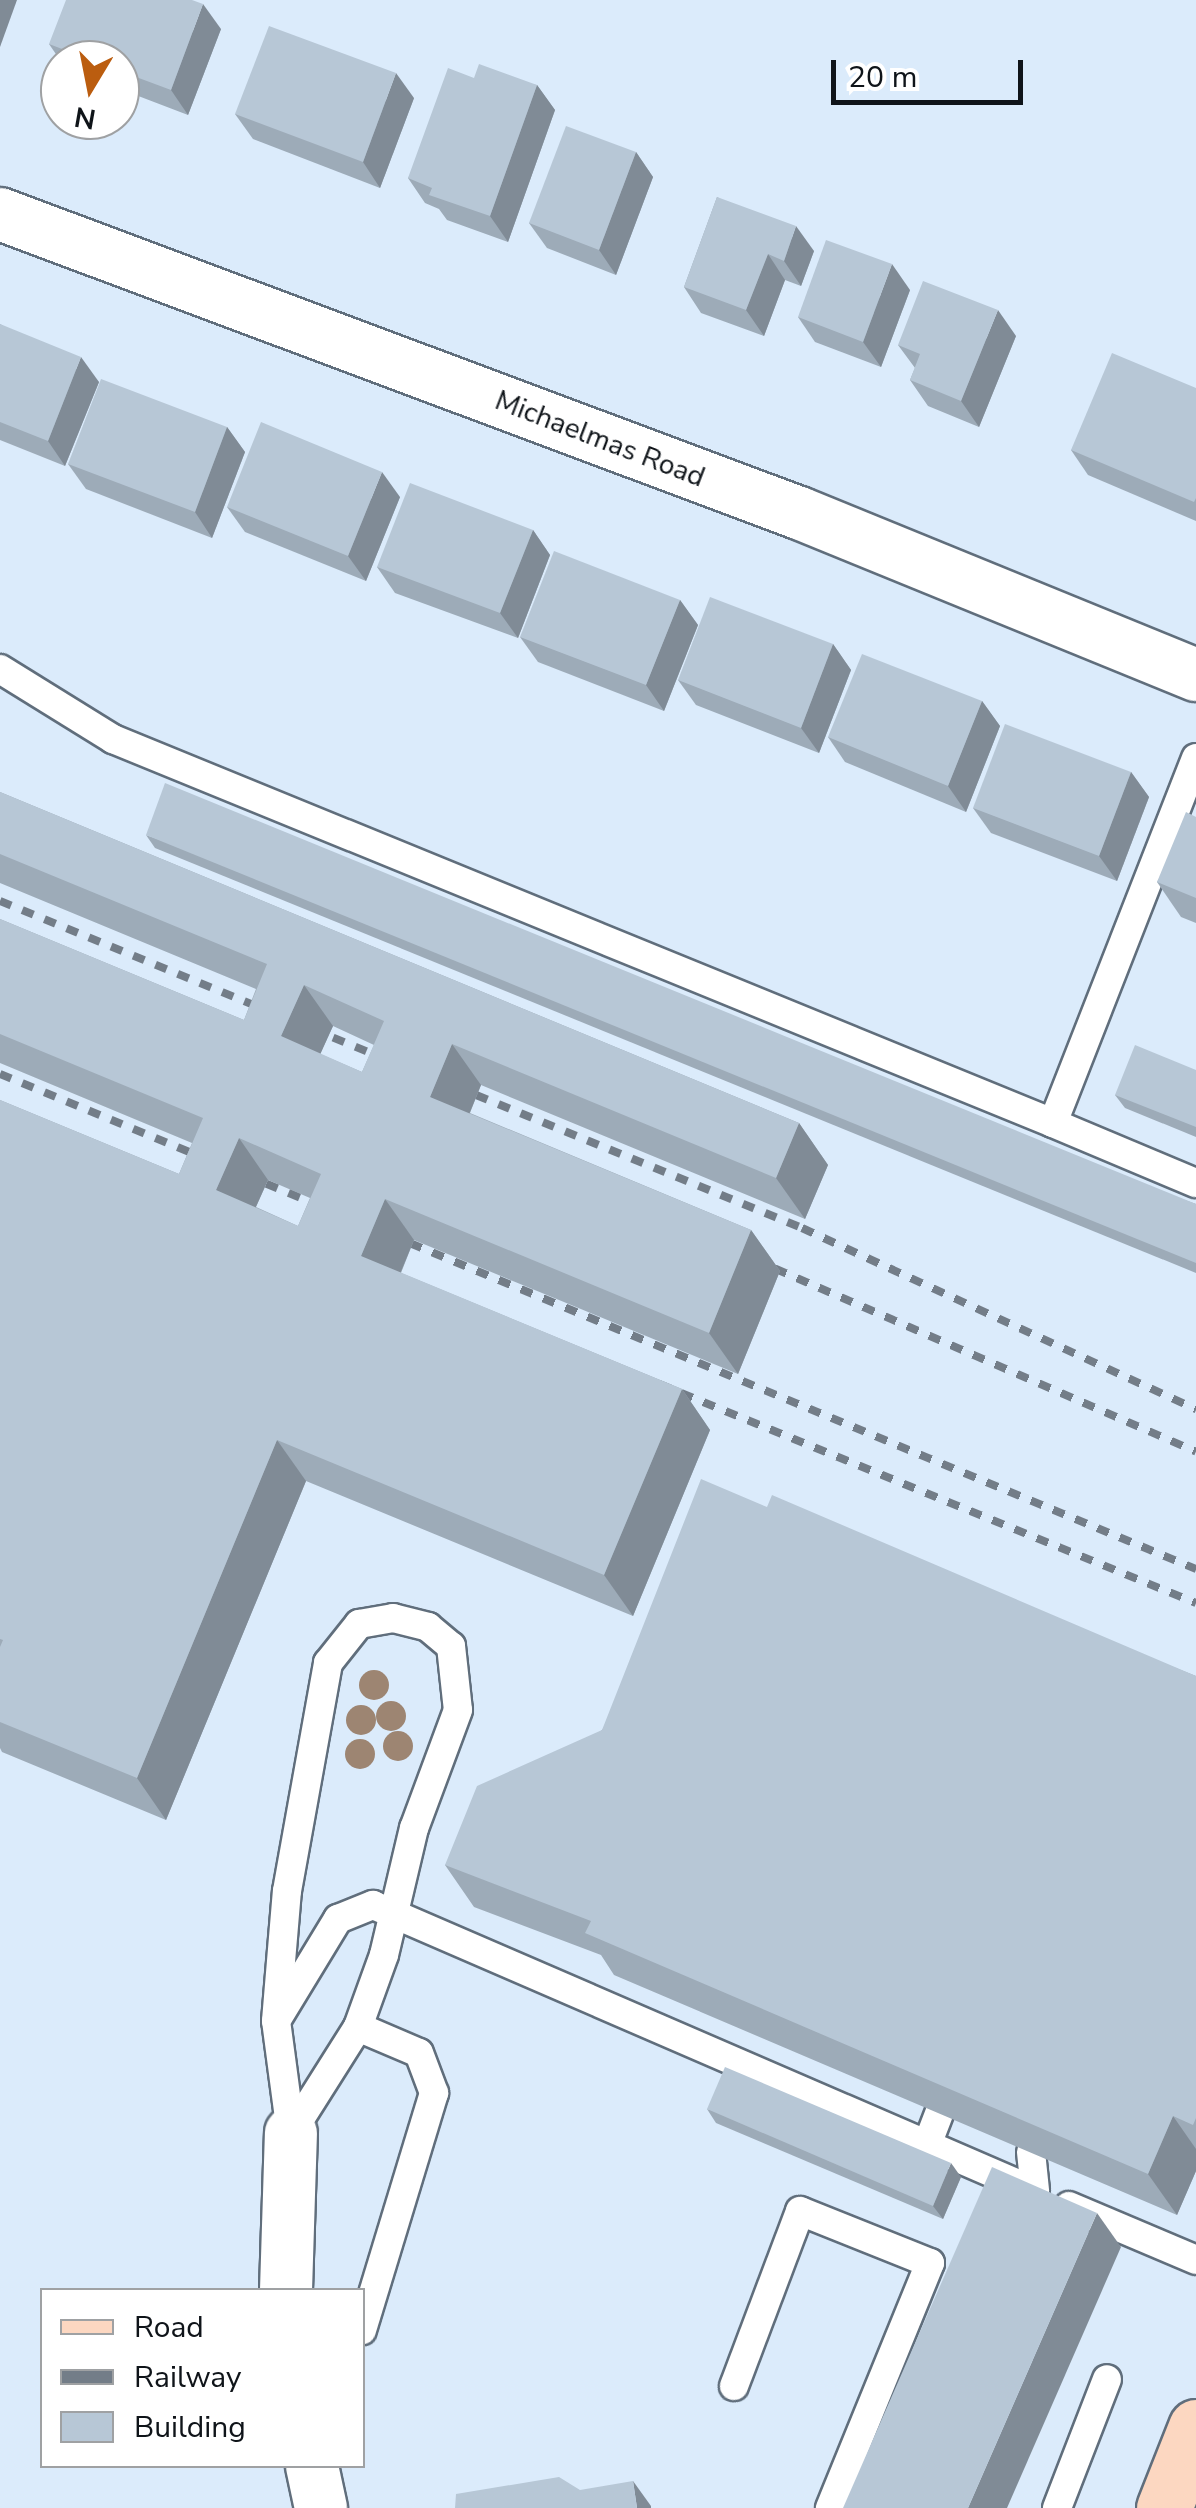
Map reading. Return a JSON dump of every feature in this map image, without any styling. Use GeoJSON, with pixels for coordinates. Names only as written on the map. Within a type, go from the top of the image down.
{"type":"FeatureCollection","features":[{"type":"Feature","properties":{"kind":"main road"},"geometry":{"type":"LineString","coordinates":[[1164,2508],[1196,2427]]}},
{"type":"Feature","properties":{"kind":"street","name":"Michaelmas Road"},"geometry":{"type":"LineString","coordinates":[[0,214],[799,513],[1196,675]]}},
{"type":"Feature","properties":{"kind":"street"},"geometry":{"type":"LineString","coordinates":[[286,2288],[290,2134]]}},
{"type":"Feature","properties":{"kind":"street"},"geometry":{"type":"LineString","coordinates":[[312,2468],[321,2508]]}},
{"type":"Feature","properties":{"kind":"lane"},"geometry":{"type":"LineString","coordinates":[[0,670],[113,739],[1196,1183]]}},
{"type":"Feature","properties":{"kind":"lane"},"geometry":{"type":"LineString","coordinates":[[1053,1123],[1196,758]]}},
{"type":"Feature","properties":{"kind":"lane"},"geometry":{"type":"LineString","coordinates":[[394,1618],[428,1627],[451,1646],[458,1672],[458,1710],[414,1828],[396,1911],[358,2027],[290,2134],[276,2021],[287,1891],[328,1663],[358,1624],[394,1618]]}},
{"type":"Feature","properties":{"kind":"lane"},"geometry":{"type":"LineString","coordinates":[[276,2021],[338,1920],[373,1905],[396,1911],[1196,2260]]}},
{"type":"Feature","properties":{"kind":"lane"},"geometry":{"type":"LineString","coordinates":[[358,2027],[420,2053],[434,2092],[365,2320]]}},
{"type":"Feature","properties":{"kind":"lane"},"geometry":{"type":"LineString","coordinates":[[934,2147],[947,2116]]}},
{"type":"Feature","properties":{"kind":"lane"},"geometry":{"type":"LineString","coordinates":[[1032,2152],[1034,2191]]}},
{"type":"Feature","properties":{"kind":"lane"},"geometry":{"type":"LineString","coordinates":[[734,2386],[800,2211],[930,2262],[830,2508]]}},
{"type":"Feature","properties":{"kind":"lane"},"geometry":{"type":"LineString","coordinates":[[1057,2508],[1107,2379]]}},
{"type":"Feature","properties":{"kind":"lane"},"geometry":{"type":"LineString","coordinates":[[335,2508],[338,2468]]}},
{"type":"Feature","properties":{"kind":"building"},"geometry":{"type":"Polygon","coordinates":[[[66,0],[192,0],[203,4],[171,90],[140,78],[140,40],[51,40],[66,0]]]}},
{"type":"Feature","properties":{"kind":"building"},"geometry":{"type":"Polygon","coordinates":[[[269,26],[396,73],[363,162],[235,114],[269,26]]]}},
{"type":"Feature","properties":{"kind":"building"},"geometry":{"type":"Polygon","coordinates":[[[479,64],[537,85],[490,216],[429,195],[432,188],[408,178],[448,68],[474,78],[479,64]]]}},
{"type":"Feature","properties":{"kind":"building"},"geometry":{"type":"Polygon","coordinates":[[[566,126],[636,152],[599,250],[529,223],[566,126]]]}},
{"type":"Feature","properties":{"kind":"building"},"geometry":{"type":"Polygon","coordinates":[[[717,197],[796,226],[784,261],[768,254],[746,310],[684,287],[717,197]]]}},
{"type":"Feature","properties":{"kind":"building"},"geometry":{"type":"Polygon","coordinates":[[[826,240],[892,264],[863,342],[798,317],[826,240]]]}},
{"type":"Feature","properties":{"kind":"building"},"geometry":{"type":"Polygon","coordinates":[[[923,281],[998,310],[961,401],[910,380],[920,354],[898,345],[923,281]]]}},
{"type":"Feature","properties":{"kind":"building"},"geometry":{"type":"Polygon","coordinates":[[[0,324],[81,357],[48,441],[0,422],[0,324]]]}},
{"type":"Feature","properties":{"kind":"building"},"geometry":{"type":"Polygon","coordinates":[[[1112,353],[1196,388],[1194,502],[1071,450],[1112,353]]]}},
{"type":"Feature","properties":{"kind":"building"},"geometry":{"type":"Polygon","coordinates":[[[101,379],[227,427],[195,512],[68,464],[101,379]]]}},
{"type":"Feature","properties":{"kind":"building"},"geometry":{"type":"Polygon","coordinates":[[[261,422],[382,472],[348,556],[227,507],[261,422]]]}},
{"type":"Feature","properties":{"kind":"building"},"geometry":{"type":"Polygon","coordinates":[[[410,483],[533,530],[500,613],[377,567],[410,483]]]}},
{"type":"Feature","properties":{"kind":"building"},"geometry":{"type":"Polygon","coordinates":[[[554,551],[680,600],[646,685],[520,637],[554,551]]]}},
{"type":"Feature","properties":{"kind":"building"},"geometry":{"type":"Polygon","coordinates":[[[710,597],[833,644],[801,728],[678,680],[710,597]]]}},
{"type":"Feature","properties":{"kind":"building"},"geometry":{"type":"Polygon","coordinates":[[[862,654],[982,701],[948,786],[828,737],[862,654]]]}},
{"type":"Feature","properties":{"kind":"building"},"geometry":{"type":"Polygon","coordinates":[[[1005,724],[1131,772],[1099,856],[973,808],[1005,724]]]}},
{"type":"Feature","properties":{"kind":"building"},"geometry":{"type":"Polygon","coordinates":[[[165,783],[1196,1204],[1196,1263],[146,835],[165,783]]]}},
{"type":"Feature","properties":{"kind":"building"},"geometry":{"type":"Polygon","coordinates":[[[0,792],[799,1123],[776,1178],[452,1044],[430,1097],[751,1230],[709,1333],[385,1199],[361,1256],[682,1389],[604,1575],[277,1440],[137,1778],[0,1722],[3,1640],[0,1100],[179,1174],[203,1118],[0,1034],[0,919],[244,1020],[267,964],[0,854],[0,792]],[[304,985],[281,1036],[362,1072],[384,1021],[304,985]],[[239,1138],[216,1190],[298,1226],[321,1174],[239,1138]]]}},
{"type":"Feature","properties":{"kind":"building"},"geometry":{"type":"Polygon","coordinates":[[[1186,812],[1196,817],[1196,898],[1157,882],[1186,812]]]}},
{"type":"Feature","properties":{"kind":"building"},"geometry":{"type":"Polygon","coordinates":[[[1135,1045],[1196,1070],[1196,1127],[1115,1095],[1135,1045]]]}},
{"type":"Feature","properties":{"kind":"building"},"geometry":{"type":"Polygon","coordinates":[[[701,1479],[767,1507],[772,1495],[1196,1676],[1196,2118],[1193,2125],[1173,2116],[1148,2174],[585,1933],[591,1921],[445,1865],[477,1786],[602,1730],[701,1479]]]}},
{"type":"Feature","properties":{"kind":"building"},"geometry":{"type":"Polygon","coordinates":[[[725,2067],[951,2163],[933,2206],[707,2109],[725,2067]]]}},
{"type":"Feature","properties":{"kind":"building"},"geometry":{"type":"Polygon","coordinates":[[[992,2167],[1097,2213],[968,2508],[843,2508],[992,2167]]]}},
{"type":"Feature","properties":{"kind":"building"},"geometry":{"type":"Polygon","coordinates":[[[559,2477],[580,2490],[633,2481],[637,2508],[455,2508],[456,2494],[559,2477]]]}},
{"type":"Feature","properties":{"kind":"railway"},"geometry":{"type":"LineString","coordinates":[[0,901],[398,1064]]}},
{"type":"Feature","properties":{"kind":"railway"},"geometry":{"type":"LineString","coordinates":[[0,1074],[332,1211]]}},
{"type":"Feature","properties":{"kind":"railway"},"geometry":{"type":"LineString","coordinates":[[454,1086],[802,1228],[1196,1409]]}},
{"type":"Feature","properties":{"kind":"railway"},"geometry":{"type":"LineString","coordinates":[[388,1234],[1196,1569]]}},
{"type":"Feature","properties":{"kind":"railway"},"geometry":{"type":"LineString","coordinates":[[753,1259],[1196,1452]]}},
{"type":"Feature","properties":{"kind":"railway"},"geometry":{"type":"LineString","coordinates":[[659,1384],[1196,1603]]}}]}
